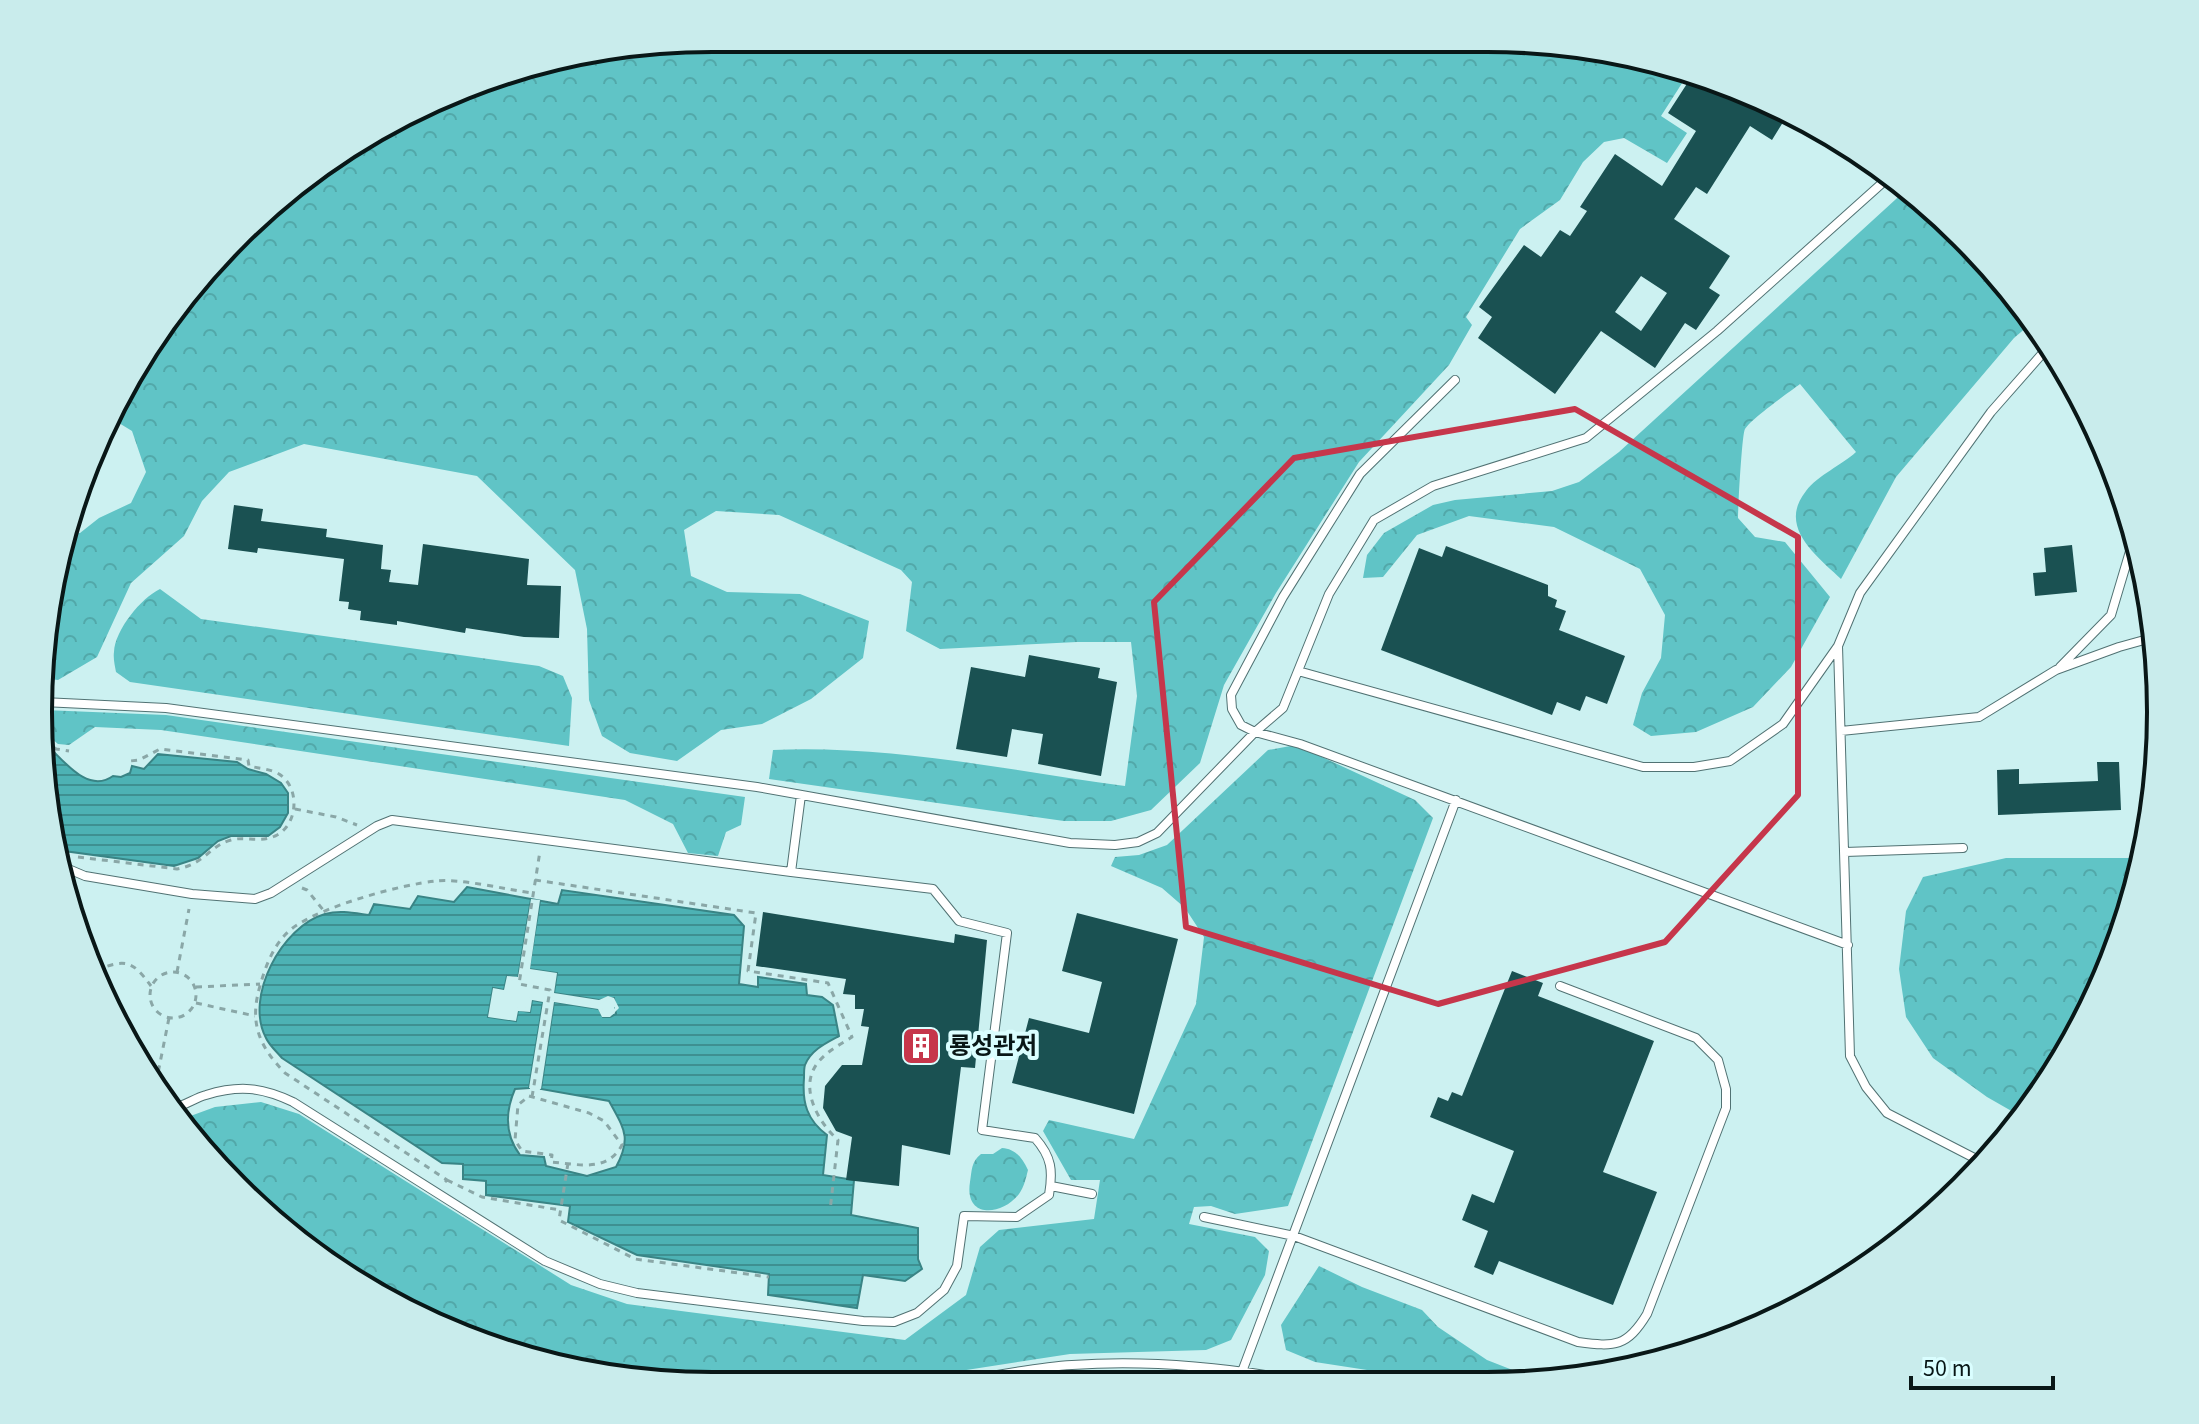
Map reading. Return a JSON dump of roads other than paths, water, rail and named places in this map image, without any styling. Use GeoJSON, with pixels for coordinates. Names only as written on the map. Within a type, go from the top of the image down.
{"type":"FeatureCollection","features":[{"type":"Feature","properties":{"kind":"lane"},"geometry":{"type":"LineString","coordinates":[[52,702],[166,708],[801,795],[1070,843],[1115,845],[1138,842],[1157,833],[1179,813],[1255,732],[1283,708],[1329,594],[1374,520],[1433,486],[1586,438],[1717,331],[1882,183]]}},
{"type":"Feature","properties":{"kind":"lane"},"geometry":{"type":"LineString","coordinates":[[1298,671],[1643,767],[1694,767],[1730,761],[1783,724],[1838,646],[1860,593],[1991,412],[2042,354]]}},
{"type":"Feature","properties":{"kind":"lane"},"geometry":{"type":"LineString","coordinates":[[1455,380],[1360,474],[1283,597],[1231,695],[1232,709],[1241,725],[1456,800],[1848,945]]}},
{"type":"Feature","properties":{"kind":"lane"},"geometry":{"type":"LineString","coordinates":[[2056,670],[2111,615],[2128,557]]}},
{"type":"Feature","properties":{"kind":"lane"},"geometry":{"type":"LineString","coordinates":[[1841,731],[1979,717],[2056,670],[2143,640]]}},
{"type":"Feature","properties":{"kind":"lane"},"geometry":{"type":"LineString","coordinates":[[1838,646],[1850,1056],[1866,1087],[1887,1113],[1973,1158]]}},
{"type":"Feature","properties":{"kind":"lane"},"geometry":{"type":"LineString","coordinates":[[791,872],[801,795]]}},
{"type":"Feature","properties":{"kind":"lane"},"geometry":{"type":"LineString","coordinates":[[1243,1369],[1456,800]]}},
{"type":"Feature","properties":{"kind":"lane"},"geometry":{"type":"LineString","coordinates":[[71,870],[85,876],[192,894],[255,899],[287,883],[371,830],[392,820],[408,820],[933,889],[959,921],[1007,933],[982,1130],[1035,1138],[1045,1149],[1053,1170],[1049,1195],[1017,1217],[964,1216],[957,1266],[944,1290],[917,1313],[894,1322],[863,1321],[637,1293],[600,1284],[545,1261],[293,1102],[269,1090],[239,1088],[181,1105]]}},
{"type":"Feature","properties":{"kind":"lane"},"geometry":{"type":"LineString","coordinates":[[1845,852],[1963,848]]}},
{"type":"Feature","properties":{"kind":"lane"},"geometry":{"type":"LineString","coordinates":[[1204,1217],[1294,1236],[1578,1342],[1607,1346],[1634,1335],[1647,1314],[1726,1108],[1726,1089],[1718,1060],[1696,1038],[1560,986]]}},
{"type":"Feature","properties":{"kind":"lane"},"geometry":{"type":"LineString","coordinates":[[1051,1186],[1092,1194]]}},
{"type":"Feature","properties":{"kind":"lane"},"geometry":{"type":"LineString","coordinates":[[1024,1372],[1072,1365],[1179,1364],[1258,1372]]}},
{"type":"Feature","properties":{"kind":"place","name":"룡성관저"},"geometry":{"type":"Point","coordinates":[921,1046]}}]}
